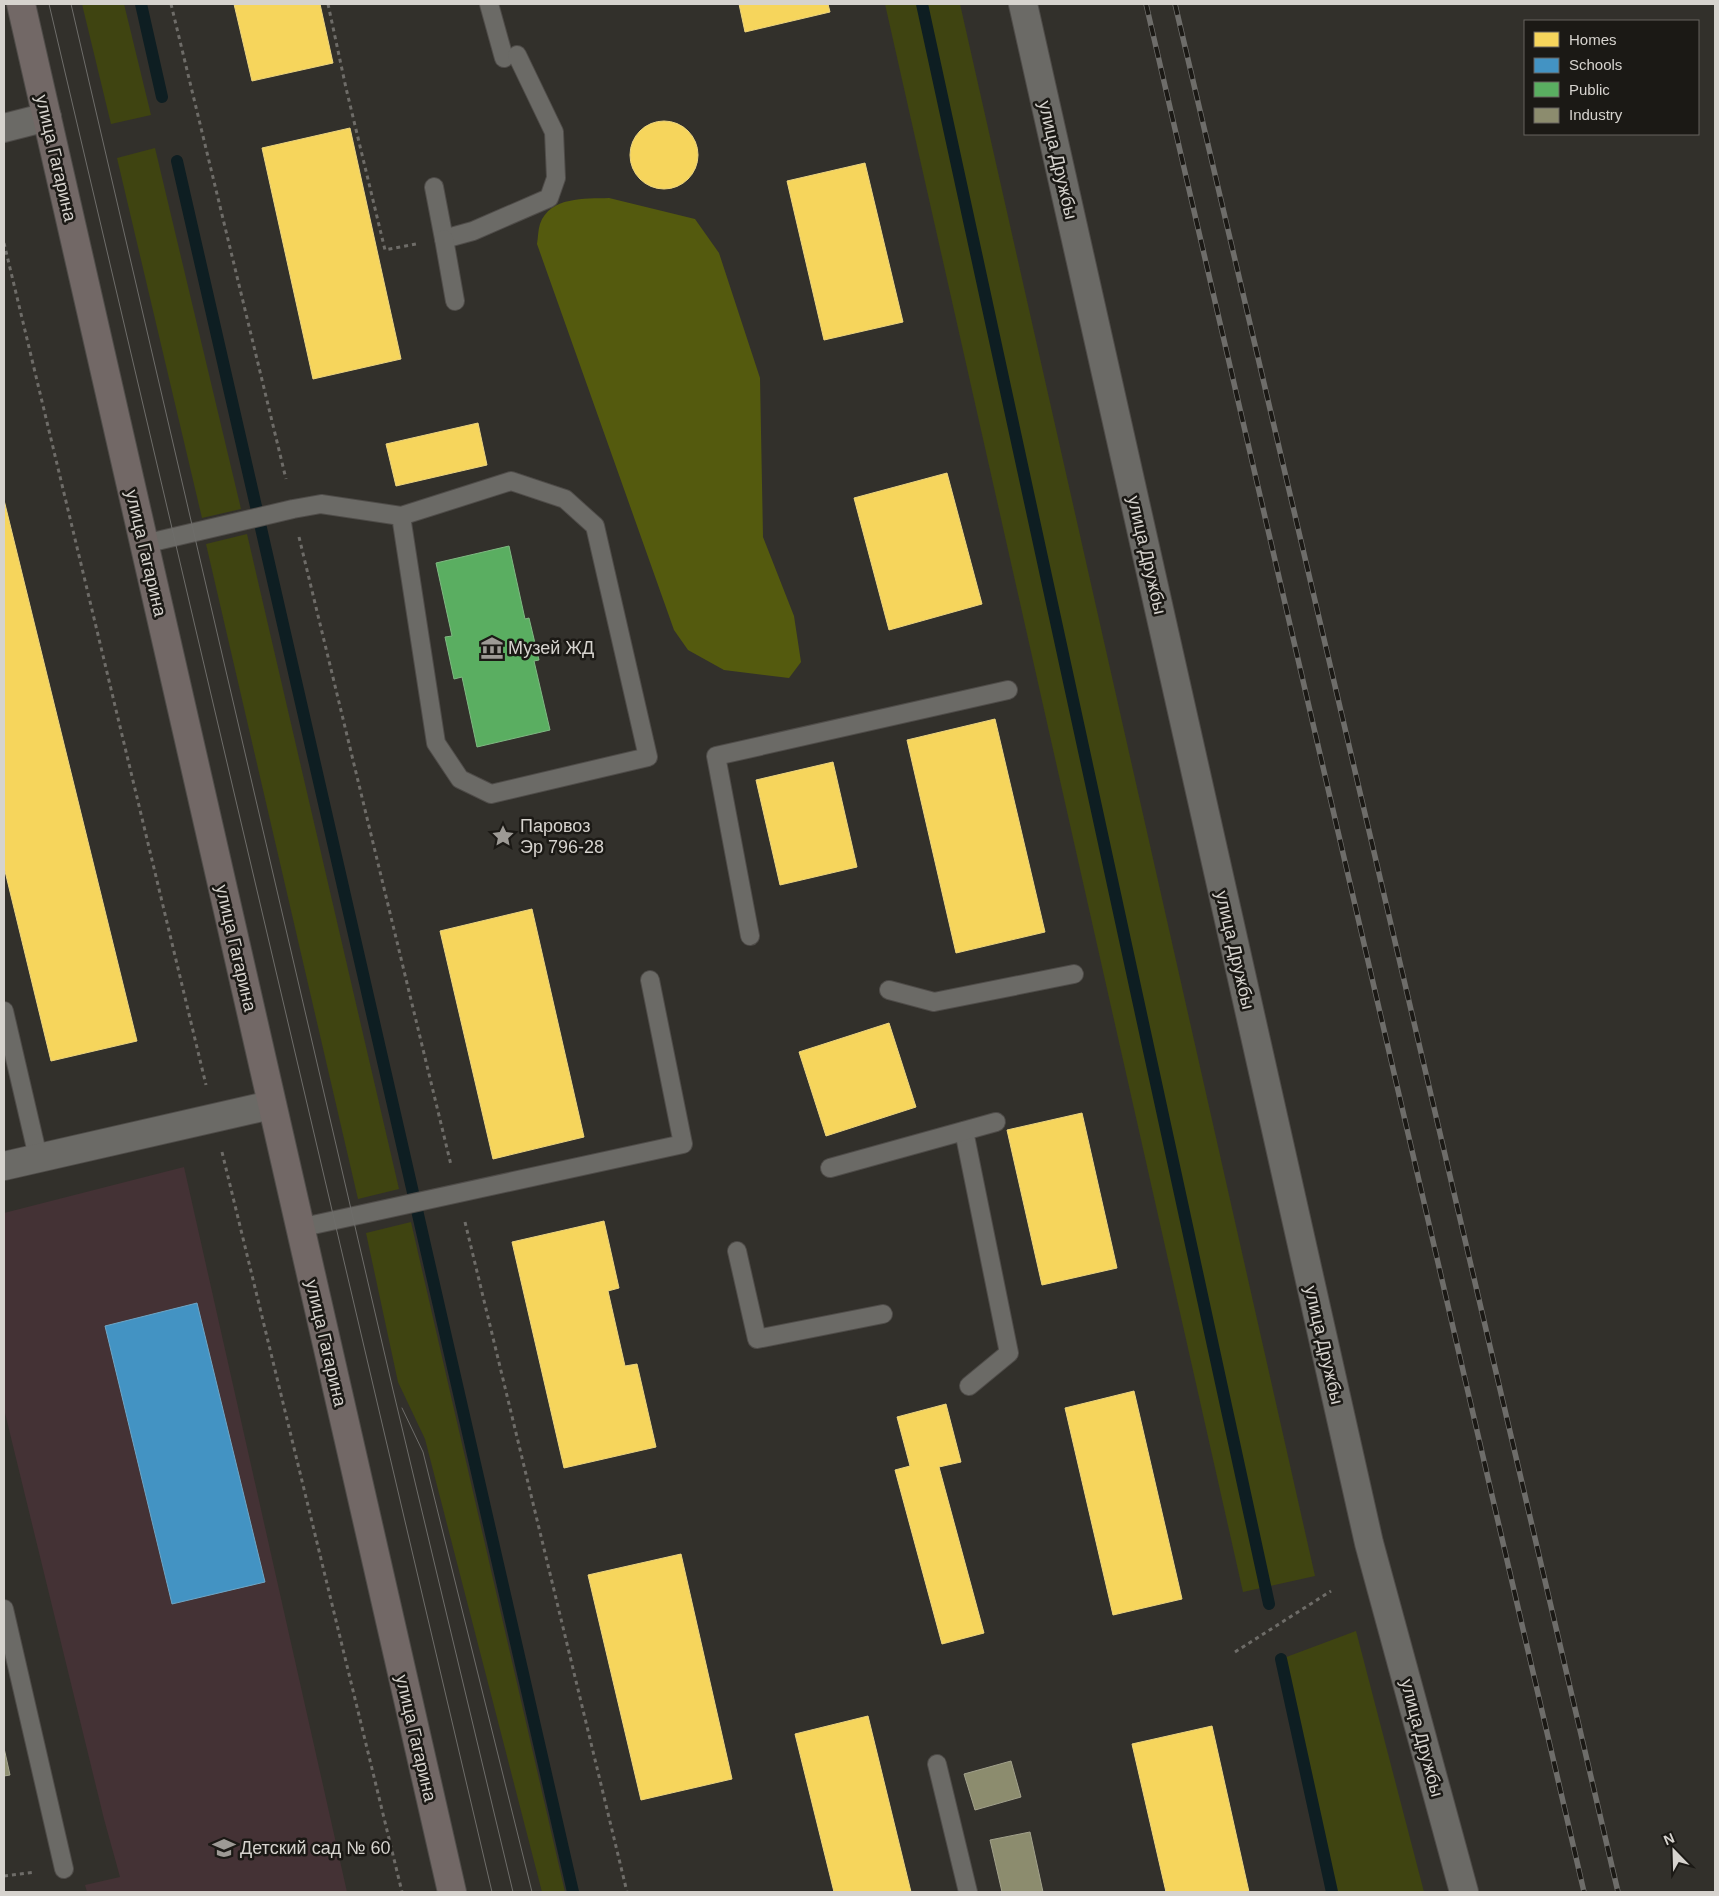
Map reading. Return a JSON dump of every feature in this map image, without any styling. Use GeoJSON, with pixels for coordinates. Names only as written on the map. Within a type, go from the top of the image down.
{"type":"FeatureCollection","features":[{"type":"Feature","properties":{"kind":"main road","name":"улица Гагарина"},"geometry":{"type":"LineString","coordinates":[[22,4],[299,1228],[452,1892]]}},
{"type":"Feature","properties":{"kind":"street","name":"улица Дружбы"},"geometry":{"type":"LineString","coordinates":[[1023,4],[1369,1543],[1464,1892]]}},
{"type":"Feature","properties":{"kind":"street"},"geometry":{"type":"LineString","coordinates":[[4,128],[47,117]]}},
{"type":"Feature","properties":{"kind":"street"},"geometry":{"type":"LineString","coordinates":[[4,1166],[271,1104]]}},
{"type":"Feature","properties":{"kind":"lane"},"geometry":{"type":"LineString","coordinates":[[444,239],[473,231],[549,198],[556,178],[554,132],[510,57],[489,4]]}},
{"type":"Feature","properties":{"kind":"lane"},"geometry":{"type":"LineString","coordinates":[[434,187],[455,301]]}},
{"type":"Feature","properties":{"kind":"lane"},"geometry":{"type":"LineString","coordinates":[[144,544],[321,504],[401,516],[511,481],[565,499],[595,526],[648,757],[491,794],[460,779],[436,743],[401,516]]}},
{"type":"Feature","properties":{"kind":"lane"},"geometry":{"type":"LineString","coordinates":[[750,936],[716,756],[1008,690]]}},
{"type":"Feature","properties":{"kind":"lane"},"geometry":{"type":"LineString","coordinates":[[889,990],[934,1002],[1074,974]]}},
{"type":"Feature","properties":{"kind":"lane"},"geometry":{"type":"LineString","coordinates":[[299,1228],[683,1144],[650,980]]}},
{"type":"Feature","properties":{"kind":"lane"},"geometry":{"type":"LineString","coordinates":[[4,1011],[38,1157]]}},
{"type":"Feature","properties":{"kind":"lane"},"geometry":{"type":"LineString","coordinates":[[830,1168],[996,1122]]}},
{"type":"Feature","properties":{"kind":"lane"},"geometry":{"type":"LineString","coordinates":[[964,1131],[1009,1353],[969,1386]]}},
{"type":"Feature","properties":{"kind":"lane"},"geometry":{"type":"LineString","coordinates":[[736,1252],[757,1339],[883,1314]]}},
{"type":"Feature","properties":{"kind":"lane"},"geometry":{"type":"LineString","coordinates":[[4,1609],[64,1869]]}},
{"type":"Feature","properties":{"kind":"lane"},"geometry":{"type":"LineString","coordinates":[[937,1764],[968,1892]]}},
{"type":"Feature","properties":{"kind":"path"},"geometry":{"type":"LineString","coordinates":[[171,4],[627,1892]]}},
{"type":"Feature","properties":{"kind":"path"},"geometry":{"type":"LineString","coordinates":[[328,4],[385,250],[444,239]]}},
{"type":"Feature","properties":{"kind":"path"},"geometry":{"type":"LineString","coordinates":[[4,243],[402,1892]]}},
{"type":"Feature","properties":{"kind":"path"},"geometry":{"type":"LineString","coordinates":[[1235,1652],[1331,1591]]}},
{"type":"Feature","properties":{"kind":"shaded area"},"geometry":{"type":"Polygon","coordinates":[[[184,1167],[347,1892],[87,1892],[85,1885],[120,1877],[104,1819],[4,1409],[4,1213],[184,1167]]]}},
{"type":"Feature","properties":{"kind":"green space"},"geometry":{"type":"Polygon","coordinates":[[[82,4],[124,4],[151,115],[111,124],[82,4]]]}},
{"type":"Feature","properties":{"kind":"green space"},"geometry":{"type":"Polygon","coordinates":[[[885,4],[960,4],[1315,1576],[1243,1592],[885,4]]]}},
{"type":"Feature","properties":{"kind":"green space"},"geometry":{"type":"Polygon","coordinates":[[[155,148],[241,509],[202,518],[117,158],[155,148]]]}},
{"type":"Feature","properties":{"kind":"green space"},"geometry":{"type":"Polygon","coordinates":[[[609,198],[695,219],[719,253],[760,378],[763,537],[794,616],[801,662],[789,678],[724,670],[688,650],[674,630],[537,244],[540,224],[552,208],[579,199],[609,198]]]}},
{"type":"Feature","properties":{"kind":"green space"},"geometry":{"type":"Polygon","coordinates":[[[247,534],[399,1189],[358,1199],[206,544],[247,534]]]}},
{"type":"Feature","properties":{"kind":"green space"},"geometry":{"type":"Polygon","coordinates":[[[411,1222],[565,1892],[542,1892],[425,1439],[398,1382],[366,1233],[411,1222]]]}},
{"type":"Feature","properties":{"kind":"green space"},"geometry":{"type":"Polygon","coordinates":[[[1356,1631],[1424,1892],[1332,1892],[1281,1659],[1356,1631]]]}},
{"type":"Feature","properties":{"kind":"building: Homes"},"geometry":{"type":"Polygon","coordinates":[[[234,4],[320,4],[333,63],[252,81],[234,4]]]}},
{"type":"Feature","properties":{"kind":"building: Homes"},"geometry":{"type":"Polygon","coordinates":[[[739,4],[828,4],[830,12],[745,32],[739,4]]]}},
{"type":"Feature","properties":{"kind":"building: Homes"},"geometry":{"type":"Polygon","coordinates":[[[657,121],[671,121],[683,126],[693,136],[698,148],[698,162],[693,174],[683,184],[671,189],[657,189],[645,184],[635,174],[630,162],[630,148],[635,136],[645,126],[657,121]]]}},
{"type":"Feature","properties":{"kind":"building: Homes"},"geometry":{"type":"Polygon","coordinates":[[[350,128],[401,359],[313,379],[262,148],[350,128]]]}},
{"type":"Feature","properties":{"kind":"building: Homes"},"geometry":{"type":"Polygon","coordinates":[[[865,163],[903,322],[824,340],[787,181],[865,163]]]}},
{"type":"Feature","properties":{"kind":"building: Homes"},"geometry":{"type":"Polygon","coordinates":[[[478,423],[487,465],[396,486],[386,444],[478,423]]]}},
{"type":"Feature","properties":{"kind":"building: Homes"},"geometry":{"type":"Polygon","coordinates":[[[947,473],[982,604],[889,630],[854,498],[947,473]]]}},
{"type":"Feature","properties":{"kind":"building: Homes"},"geometry":{"type":"Polygon","coordinates":[[[4,500],[137,1041],[51,1061],[4,867],[4,500]]]}},
{"type":"Feature","properties":{"kind":"building: Homes"},"geometry":{"type":"Polygon","coordinates":[[[995,719],[1045,932],[956,953],[907,740],[995,719]]]}},
{"type":"Feature","properties":{"kind":"building: Homes"},"geometry":{"type":"Polygon","coordinates":[[[833,762],[857,867],[780,885],[756,780],[833,762]]]}},
{"type":"Feature","properties":{"kind":"building: Homes"},"geometry":{"type":"Polygon","coordinates":[[[532,909],[584,1137],[493,1159],[440,931],[532,909]]]}},
{"type":"Feature","properties":{"kind":"building: Homes"},"geometry":{"type":"Polygon","coordinates":[[[889,1023],[916,1107],[826,1136],[799,1052],[889,1023]]]}},
{"type":"Feature","properties":{"kind":"building: Homes"},"geometry":{"type":"Polygon","coordinates":[[[1082,1113],[1117,1268],[1042,1285],[1007,1130],[1082,1113]]]}},
{"type":"Feature","properties":{"kind":"building: Homes"},"geometry":{"type":"Polygon","coordinates":[[[604,1221],[619,1288],[608,1291],[625,1366],[637,1364],[656,1447],[564,1468],[512,1242],[604,1221]]]}},
{"type":"Feature","properties":{"kind":"building: Homes"},"geometry":{"type":"Polygon","coordinates":[[[1134,1391],[1182,1599],[1113,1615],[1065,1408],[1134,1391]]]}},
{"type":"Feature","properties":{"kind":"building: Homes"},"geometry":{"type":"Polygon","coordinates":[[[946,1404],[961,1462],[939,1467],[984,1633],[942,1644],[895,1470],[910,1466],[897,1417],[946,1404]]]}},
{"type":"Feature","properties":{"kind":"building: Homes"},"geometry":{"type":"Polygon","coordinates":[[[681,1554],[732,1779],[641,1800],[588,1575],[681,1554]]]}},
{"type":"Feature","properties":{"kind":"building: Homes"},"geometry":{"type":"Polygon","coordinates":[[[868,1716],[911,1892],[834,1892],[795,1734],[868,1716]]]}},
{"type":"Feature","properties":{"kind":"building: Homes"},"geometry":{"type":"Polygon","coordinates":[[[1212,1726],[1249,1892],[1166,1892],[1132,1744],[1212,1726]]]}},
{"type":"Feature","properties":{"kind":"building: Schools"},"geometry":{"type":"Polygon","coordinates":[[[197,1303],[265,1582],[172,1604],[105,1326],[197,1303]]]}},
{"type":"Feature","properties":{"kind":"building: Public","name":"Музей ЖД"},"geometry":{"type":"Polygon","coordinates":[[[509,546],[525,619],[529,618],[539,660],[534,661],[550,730],[477,747],[462,677],[454,679],[445,637],[452,636],[436,563],[509,546]]]}},
{"type":"Feature","properties":{"kind":"building: Industry"},"geometry":{"type":"Polygon","coordinates":[[[4,1748],[10,1775],[4,1776],[4,1748]]]}},
{"type":"Feature","properties":{"kind":"building: Industry"},"geometry":{"type":"Polygon","coordinates":[[[1011,1761],[1021,1797],[975,1810],[964,1774],[1011,1761]]]}},
{"type":"Feature","properties":{"kind":"building: Industry"},"geometry":{"type":"Polygon","coordinates":[[[1030,1832],[1043,1892],[1002,1892],[990,1840],[1030,1832]]]}},
{"type":"Feature","properties":{"kind":"waterway"},"geometry":{"type":"LineString","coordinates":[[141,4],[162,97]]}},
{"type":"Feature","properties":{"kind":"waterway"},"geometry":{"type":"LineString","coordinates":[[922,4],[1269,1604]]}},
{"type":"Feature","properties":{"kind":"waterway"},"geometry":{"type":"LineString","coordinates":[[177,161],[573,1892]]}},
{"type":"Feature","properties":{"kind":"waterway"},"geometry":{"type":"LineString","coordinates":[[1281,1659],[1332,1892]]}},
{"type":"Feature","properties":{"kind":"tram line"},"geometry":{"type":"LineString","coordinates":[[49,4],[492,1892]]}},
{"type":"Feature","properties":{"kind":"tram line"},"geometry":{"type":"LineString","coordinates":[[71,4],[393,1390],[513,1892]]}},
{"type":"Feature","properties":{"kind":"tram line"},"geometry":{"type":"LineString","coordinates":[[402,1408],[423,1452],[532,1892]]}},
{"type":"Feature","properties":{"kind":"railway"},"geometry":{"type":"LineString","coordinates":[[1146,4],[1584,1892]]}},
{"type":"Feature","properties":{"kind":"railway"},"geometry":{"type":"LineString","coordinates":[[1175,4],[1618,1892]]}},
{"type":"Feature","properties":{"kind":"place","name":"Музей ЖД"},"geometry":{"type":"Point","coordinates":[492,648]}},
{"type":"Feature","properties":{"kind":"place","name":"Паровоз Эр 796-28"},"geometry":{"type":"Point","coordinates":[503,836]}},
{"type":"Feature","properties":{"kind":"place","name":"Детский сад № 60"},"geometry":{"type":"Point","coordinates":[224,1848]}}]}
